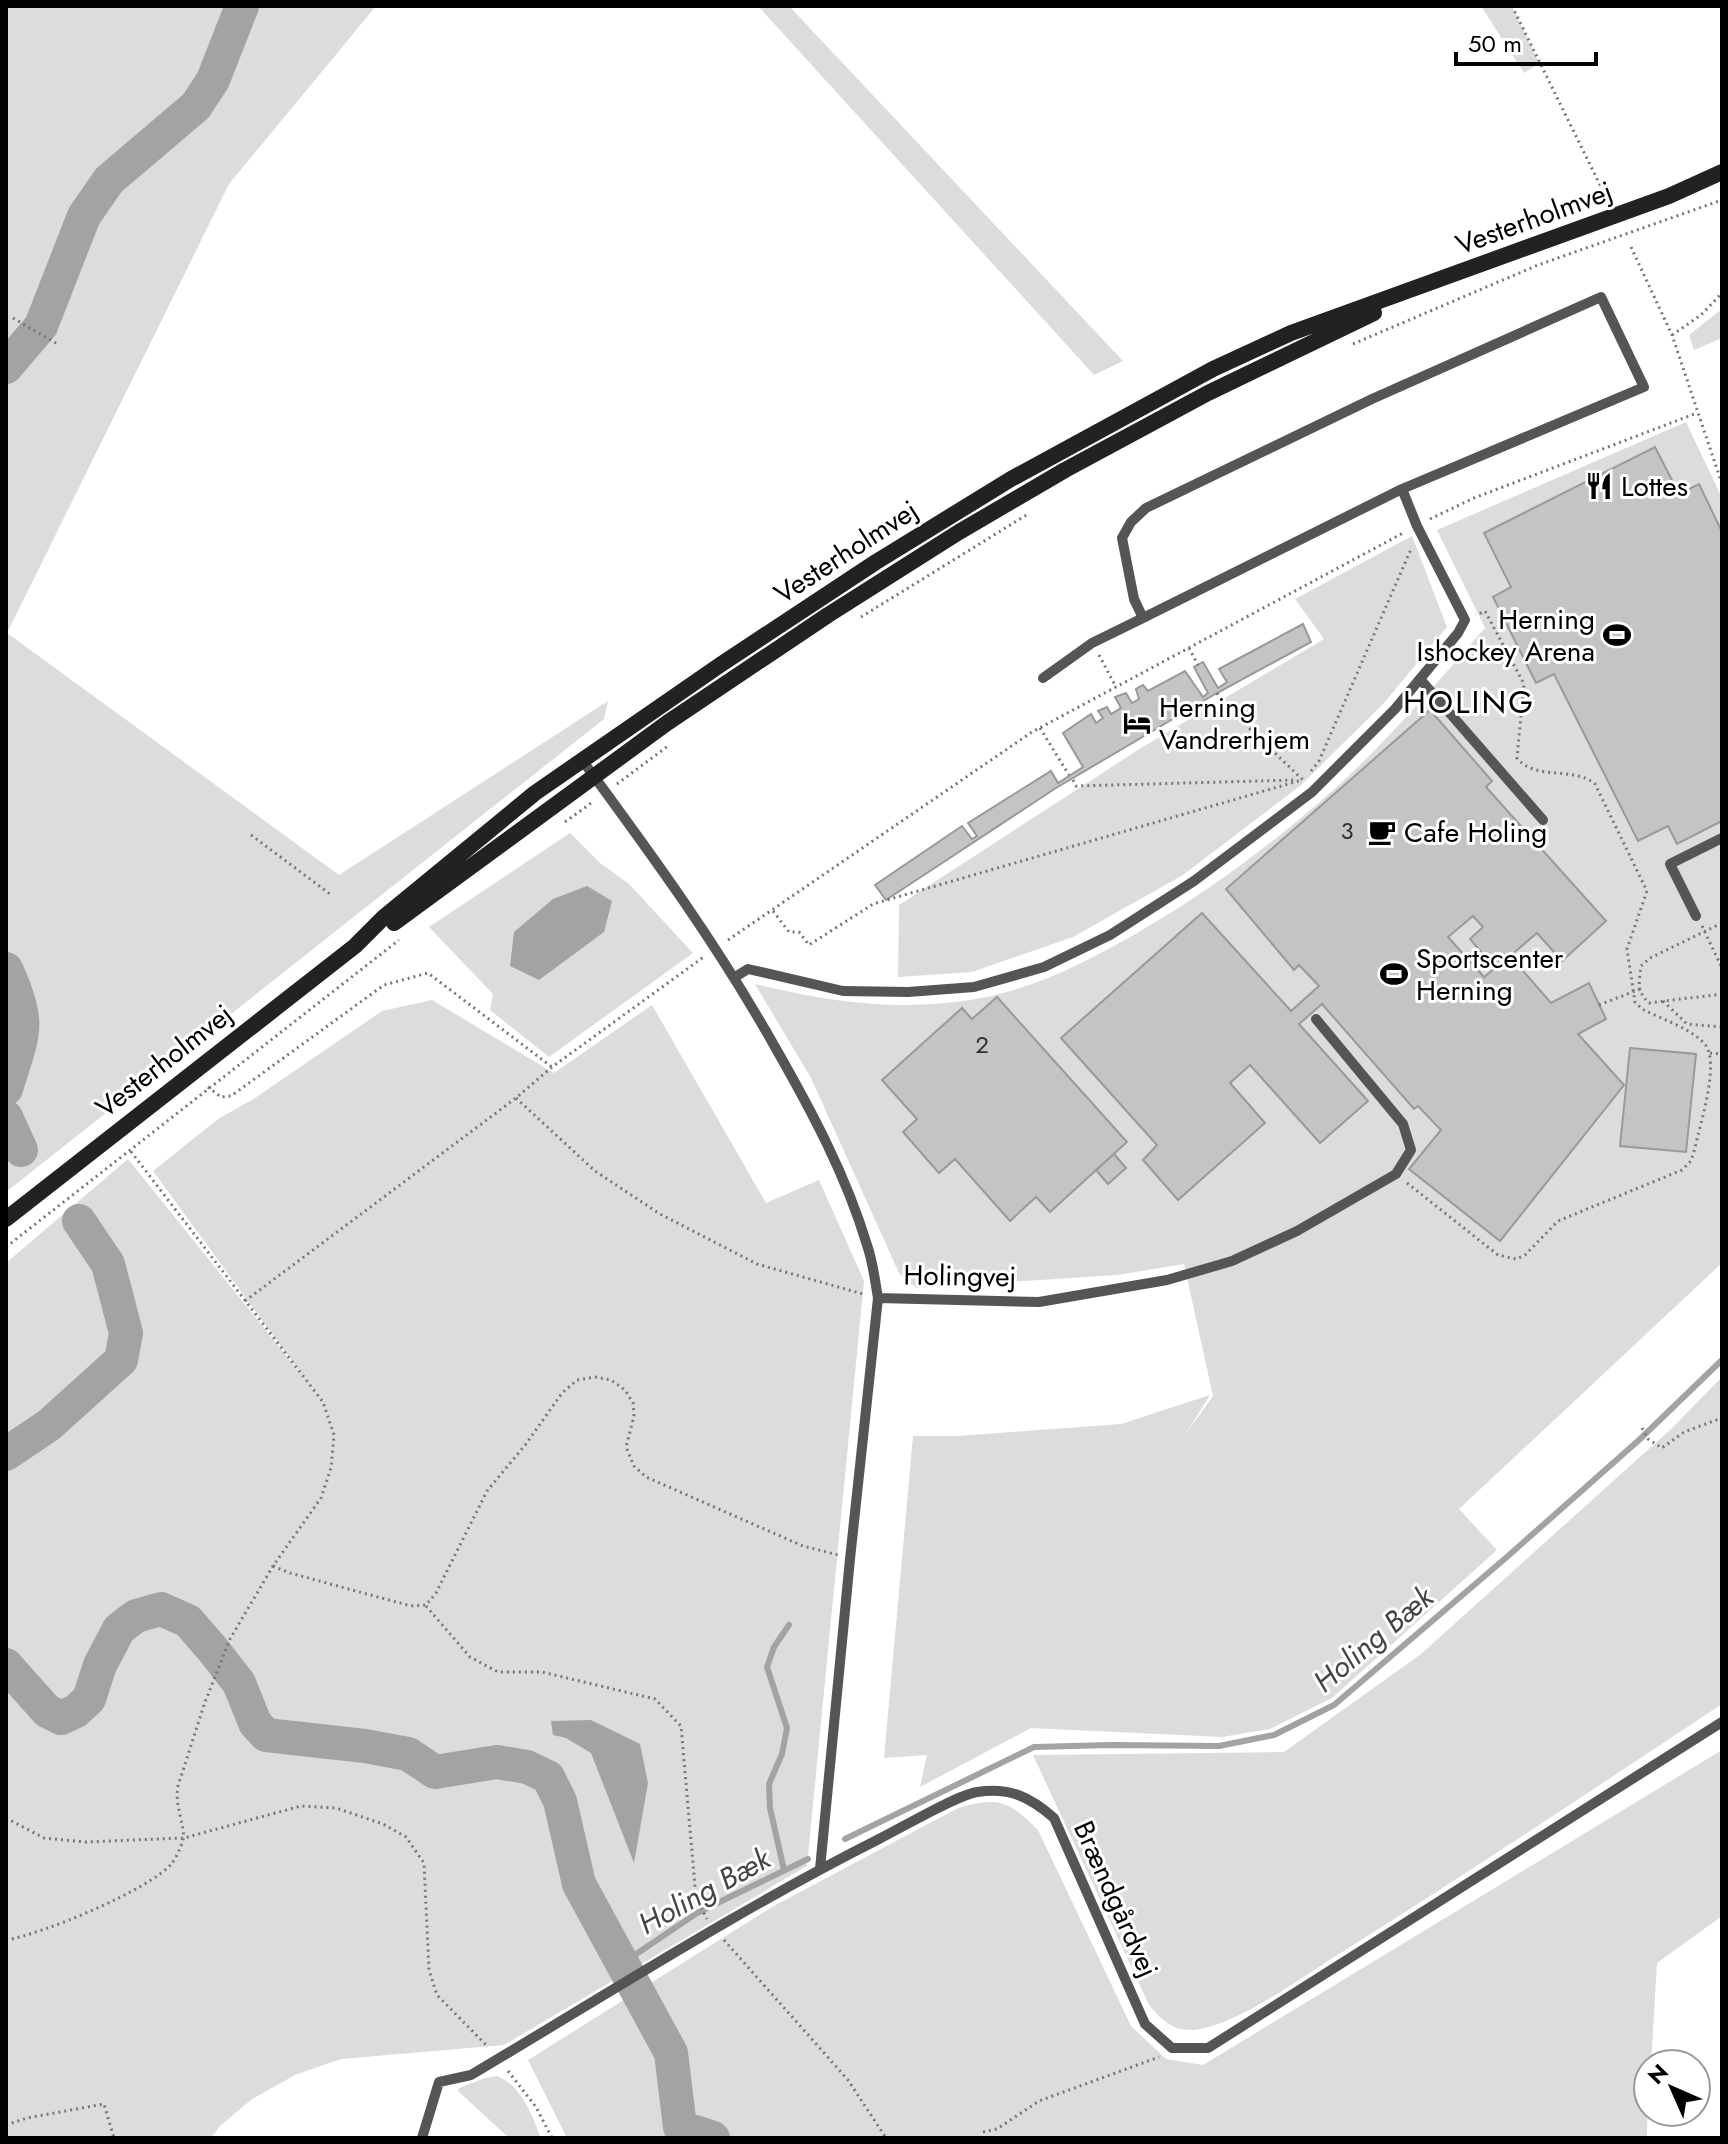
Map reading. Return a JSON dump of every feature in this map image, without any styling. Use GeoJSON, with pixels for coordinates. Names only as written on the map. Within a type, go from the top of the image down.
{"type":"FeatureCollection","features":[{"type":"Feature","properties":{"kind":"street","name":"Vesterholmvej"},"geometry":{"type":"LineString","coordinates":[[6,1219],[355,946],[384,917],[489,830],[582,760],[746,648],[1011,479],[1115,420],[1291,333],[1669,196],[1722,172]]}},
{"type":"Feature","properties":{"kind":"street","name":"Vesterholmvej"},"geometry":{"type":"LineString","coordinates":[[1669,196],[1722,182]]}},
{"type":"Feature","properties":{"kind":"street","name":"Vesterholmvej"},"geometry":{"type":"LineString","coordinates":[[355,946],[392,924],[594,775],[828,615],[959,532],[1065,470],[1208,393],[1369,316],[1417,289]]}},
{"type":"Feature","properties":{"kind":"lane"},"geometry":{"type":"LineString","coordinates":[[1043,678],[1092,643],[1143,618],[1402,489],[1644,387],[1601,297],[1372,399],[1146,508],[1131,522],[1122,538],[1134,599],[1143,618]]}},
{"type":"Feature","properties":{"kind":"lane"},"geometry":{"type":"LineString","coordinates":[[735,977],[748,969],[843,991],[908,992],[974,987],[1044,967],[1110,935],[1245,845],[1312,792],[1395,709],[1458,633],[1465,620],[1417,526],[1402,489]]}},
{"type":"Feature","properties":{"kind":"lane"},"geometry":{"type":"LineString","coordinates":[[1420,679],[1543,820]]}},
{"type":"Feature","properties":{"kind":"lane"},"geometry":{"type":"LineString","coordinates":[[582,760],[716,948],[804,1096],[842,1176],[868,1246],[878,1298]]}},
{"type":"Feature","properties":{"kind":"lane"},"geometry":{"type":"LineString","coordinates":[[1696,916],[1670,864],[1722,838]]}},
{"type":"Feature","properties":{"kind":"lane"},"geometry":{"type":"LineString","coordinates":[[1316,1019],[1403,1124],[1411,1150],[1396,1174]]}},
{"type":"Feature","properties":{"kind":"lane","name":"Holingvej"},"geometry":{"type":"LineString","coordinates":[[820,1869],[878,1298],[1039,1302],[1167,1280],[1232,1261],[1297,1231],[1396,1174]]}},
{"type":"Feature","properties":{"kind":"lane"},"geometry":{"type":"LineString","coordinates":[[1172,2048],[1208,2048],[1722,1722]]}},
{"type":"Feature","properties":{"kind":"lane","name":"Brændgårdvej"},"geometry":{"type":"LineString","coordinates":[[422,2138],[439,2082],[471,2075],[713,1928],[820,1869],[973,1792],[1004,1790],[1035,1802],[1054,1818],[1145,2024],[1172,2048]]}},
{"type":"Feature","properties":{"kind":"path"},"geometry":{"type":"LineString","coordinates":[[1512,6],[1603,191]]}},
{"type":"Feature","properties":{"kind":"path"},"geometry":{"type":"LineString","coordinates":[[1354,344],[1538,265],[1722,200]]}},
{"type":"Feature","properties":{"kind":"path"},"geometry":{"type":"LineString","coordinates":[[1631,247],[1672,335],[1722,484]]}},
{"type":"Feature","properties":{"kind":"path"},"geometry":{"type":"LineString","coordinates":[[1672,335],[1701,315],[1722,293]]}},
{"type":"Feature","properties":{"kind":"path"},"geometry":{"type":"LineString","coordinates":[[13,318],[59,345]]}},
{"type":"Feature","properties":{"kind":"path"},"geometry":{"type":"LineString","coordinates":[[245,1301],[516,1098],[552,1067],[716,948],[1040,728],[1474,498],[1697,413]]}},
{"type":"Feature","properties":{"kind":"path"},"geometry":{"type":"LineString","coordinates":[[861,617],[1035,509]]}},
{"type":"Feature","properties":{"kind":"path"},"geometry":{"type":"LineString","coordinates":[[773,911],[789,932],[799,932],[809,945],[873,904],[1303,780],[1319,761],[1416,539],[1417,526]]}},
{"type":"Feature","properties":{"kind":"path"},"geometry":{"type":"LineString","coordinates":[[1396,1174],[1498,1255],[1516,1259],[1525,1255],[1558,1221],[1682,1170],[1691,1161],[1695,1148],[1712,1065],[1706,1045],[1695,1036],[1642,1009],[1635,1002],[1627,949],[1647,891],[1595,784],[1587,777],[1529,768],[1517,758],[1524,684],[1485,611],[1465,620]]}},
{"type":"Feature","properties":{"kind":"path"},"geometry":{"type":"LineString","coordinates":[[1092,643],[1116,687]]}},
{"type":"Feature","properties":{"kind":"path"},"geometry":{"type":"LineString","coordinates":[[1189,648],[1198,665]]}},
{"type":"Feature","properties":{"kind":"path"},"geometry":{"type":"LineString","coordinates":[[1217,693],[1223,703],[1303,780]]}},
{"type":"Feature","properties":{"kind":"path"},"geometry":{"type":"LineString","coordinates":[[1040,728],[1069,775]]}},
{"type":"Feature","properties":{"kind":"path"},"geometry":{"type":"LineString","coordinates":[[563,823],[677,738]]}},
{"type":"Feature","properties":{"kind":"path"},"geometry":{"type":"LineString","coordinates":[[1073,780],[1076,786],[1303,780]]}},
{"type":"Feature","properties":{"kind":"path"},"geometry":{"type":"LineString","coordinates":[[251,835],[330,894]]}},
{"type":"Feature","properties":{"kind":"path"},"geometry":{"type":"LineString","coordinates":[[1696,916],[1722,968]]}},
{"type":"Feature","properties":{"kind":"path"},"geometry":{"type":"LineString","coordinates":[[1722,923],[1650,958],[1641,966],[1640,989],[1641,995],[1649,1003],[1722,994]]}},
{"type":"Feature","properties":{"kind":"path"},"geometry":{"type":"LineString","coordinates":[[1717,926],[1722,931]]}},
{"type":"Feature","properties":{"kind":"path"},"geometry":{"type":"LineString","coordinates":[[6,1247],[403,937]]}},
{"type":"Feature","properties":{"kind":"path"},"geometry":{"type":"LineString","coordinates":[[208,1087],[221,1097],[231,1096],[384,985],[428,973],[552,1067]]}},
{"type":"Feature","properties":{"kind":"path"},"geometry":{"type":"LineString","coordinates":[[1599,1005],[1640,989]]}},
{"type":"Feature","properties":{"kind":"path"},"geometry":{"type":"LineString","coordinates":[[1663,1001],[1687,1024],[1722,1027]]}},
{"type":"Feature","properties":{"kind":"path"},"geometry":{"type":"LineString","coordinates":[[1710,1053],[1722,1054]]}},
{"type":"Feature","properties":{"kind":"path"},"geometry":{"type":"LineString","coordinates":[[516,1098],[595,1171],[660,1214],[757,1264],[878,1298]]}},
{"type":"Feature","properties":{"kind":"path"},"geometry":{"type":"LineString","coordinates":[[6,1940],[79,1917],[141,1886],[172,1864],[184,1838],[175,1801],[178,1786],[205,1702],[230,1639],[273,1566],[321,1498],[331,1468],[334,1435],[323,1402],[129,1149]]}},
{"type":"Feature","properties":{"kind":"path"},"geometry":{"type":"LineString","coordinates":[[273,1566],[411,1606],[426,1605],[436,1593],[487,1491],[526,1444],[562,1393],[577,1380],[595,1377],[611,1380],[625,1390],[633,1403],[634,1416],[626,1447],[634,1466],[646,1477],[803,1546],[850,1559]]}},
{"type":"Feature","properties":{"kind":"path"},"geometry":{"type":"LineString","coordinates":[[1642,1428],[1648,1439],[1662,1448],[1684,1432],[1722,1418]]}},
{"type":"Feature","properties":{"kind":"path"},"geometry":{"type":"LineString","coordinates":[[426,1605],[470,1657],[498,1672],[542,1672],[655,1699],[681,1726],[696,1898],[713,1928],[770,1988],[848,2080],[886,2138]]}},
{"type":"Feature","properties":{"kind":"path"},"geometry":{"type":"LineString","coordinates":[[6,1818],[44,1838],[85,1842],[184,1838],[301,1806],[336,1808],[383,1824],[406,1837],[424,1863],[429,1970],[437,1995],[499,2059],[536,2107],[552,2138]]}},
{"type":"Feature","properties":{"kind":"path"},"geometry":{"type":"LineString","coordinates":[[983,2132],[997,2129],[1039,2101],[1155,2060],[1172,2048]]}},
{"type":"Feature","properties":{"kind":"path"},"geometry":{"type":"LineString","coordinates":[[6,2125],[27,2118],[104,2104],[114,2138]]}},
{"type":"Feature","properties":{"kind":"shaded area"},"geometry":{"type":"Polygon","coordinates":[[[6,6],[376,6],[229,184],[7,633],[339,875],[608,701],[604,719],[6,1192],[6,6]]]}},
{"type":"Feature","properties":{"kind":"shaded area"},"geometry":{"type":"Polygon","coordinates":[[[758,6],[789,6],[1123,361],[1094,375],[758,6]]]}},
{"type":"Feature","properties":{"kind":"shaded area"},"geometry":{"type":"Polygon","coordinates":[[[1481,6],[1512,6],[1539,63],[1524,73],[1481,6]]]}},
{"type":"Feature","properties":{"kind":"shaded area"},"geometry":{"type":"Polygon","coordinates":[[[1722,309],[1722,338],[1694,350],[1689,335],[1722,309]]]}},
{"type":"Feature","properties":{"kind":"shaded area"},"geometry":{"type":"Polygon","coordinates":[[[1686,422],[1722,498],[1722,1263],[1459,1509],[1497,1550],[1332,1698],[1270,1729],[1222,1737],[1031,1728],[920,1787],[927,1755],[884,1758],[913,1436],[958,1436],[1121,1424],[1210,1395],[1185,1435],[1213,1396],[1184,1264],[1117,1275],[916,1288],[899,1273],[811,1078],[755,984],[811,996],[892,1005],[976,999],[1019,989],[1060,973],[1162,918],[1279,836],[1323,799],[1386,738],[1485,628],[1437,530],[1686,422]]]}},
{"type":"Feature","properties":{"kind":"shaded area"},"geometry":{"type":"Polygon","coordinates":[[[1412,536],[1447,627],[1384,703],[1300,786],[1183,875],[1073,937],[972,972],[898,977],[899,905],[1141,748],[1324,639],[1295,599],[1412,536]]]}},
{"type":"Feature","properties":{"kind":"shaded area"},"geometry":{"type":"Polygon","coordinates":[[[570,833],[600,863],[629,884],[693,953],[549,1057],[490,1010],[493,994],[429,927],[570,833]]]}},
{"type":"Feature","properties":{"kind":"shaded area"},"geometry":{"type":"Polygon","coordinates":[[[587,886],[612,901],[604,932],[539,980],[510,966],[514,932],[553,899],[587,886]]]}},
{"type":"Feature","properties":{"kind":"shaded area"},"geometry":{"type":"Polygon","coordinates":[[[432,1000],[554,1073],[652,1005],[766,1203],[819,1180],[864,1281],[807,1866],[504,2045],[341,2059],[295,2075],[252,2099],[220,2126],[211,2138],[6,2138],[6,1263],[128,1159],[305,1379],[153,1171],[218,1119],[255,1098],[382,1011],[432,1000]]]}},
{"type":"Feature","properties":{"kind":"shaded area"},"geometry":{"type":"Polygon","coordinates":[[[1722,1377],[1722,1704],[1435,1893],[1253,2008],[1217,2024],[1192,2030],[1177,2028],[1160,2017],[1149,2005],[1033,1755],[1284,1752],[1421,1654],[1671,1429],[1722,1377]]]}},
{"type":"Feature","properties":{"kind":"shaded area"},"geometry":{"type":"Polygon","coordinates":[[[591,1720],[640,1744],[648,1783],[634,1863],[591,1753],[566,1738],[553,1735],[551,1721],[591,1720]]]}},
{"type":"Feature","properties":{"kind":"shaded area"},"geometry":{"type":"Polygon","coordinates":[[[1722,1750],[1722,1916],[1657,1963],[1652,2048],[1632,2048],[1632,2128],[1647,2128],[1647,2138],[567,2138],[528,2060],[772,1907],[958,1808],[993,1802],[1010,1807],[1038,1830],[1131,2026],[1166,2059],[1203,2065],[1722,1750]]]}},
{"type":"Feature","properties":{"kind":"shaded area"},"geometry":{"type":"Polygon","coordinates":[[[497,2076],[520,2094],[541,2138],[509,2138],[458,2091],[485,2078],[497,2076]]]}},
{"type":"Feature","properties":{"kind":"building","name":"Herning Ishockey Arena"},"geometry":{"type":"Polygon","coordinates":[[[1655,447],[1679,494],[1699,484],[1722,532],[1722,821],[1677,844],[1668,826],[1638,841],[1554,674],[1536,683],[1493,597],[1511,587],[1484,533],[1655,447]]]}},
{"type":"Feature","properties":{"kind":"building"},"geometry":{"type":"Polygon","coordinates":[[[1303,624],[1311,642],[1217,693],[1056,788],[886,900],[875,885],[962,826],[972,839],[977,836],[968,823],[1051,771],[1058,783],[1083,767],[1063,733],[1091,714],[1096,723],[1103,718],[1098,711],[1107,707],[1111,714],[1121,708],[1115,697],[1126,693],[1132,703],[1139,699],[1136,689],[1143,685],[1148,691],[1185,671],[1203,697],[1208,693],[1194,667],[1203,662],[1218,688],[1227,682],[1219,669],[1303,624]]]}},
{"type":"Feature","properties":{"kind":"building","name":"Sportscenter Herning"},"geometry":{"type":"Polygon","coordinates":[[[1430,710],[1492,781],[1486,787],[1606,921],[1562,961],[1537,933],[1510,956],[1551,1003],[1589,983],[1606,1019],[1578,1034],[1624,1085],[1500,1241],[1409,1169],[1441,1130],[1418,1106],[1414,1109],[1322,1004],[1299,1024],[1368,1101],[1320,1143],[1250,1065],[1230,1083],[1265,1123],[1178,1200],[1143,1160],[1157,1145],[1061,1038],[1202,913],[1291,1011],[1319,986],[1299,965],[1294,970],[1226,889],[1430,710]],[[1473,916],[1448,937],[1484,977],[1495,968],[1470,939],[1483,927],[1473,916]]]}},
{"type":"Feature","properties":{"kind":"building"},"geometry":{"type":"Polygon","coordinates":[[[997,997],[1127,1142],[1050,1212],[1036,1197],[1010,1221],[955,1159],[939,1173],[903,1132],[917,1119],[882,1080],[962,1008],[972,1019],[997,997]]]}},
{"type":"Feature","properties":{"kind":"building"},"geometry":{"type":"Polygon","coordinates":[[[1630,1048],[1696,1054],[1686,1152],[1620,1146],[1630,1048]]]}},
{"type":"Feature","properties":{"kind":"building"},"geometry":{"type":"Polygon","coordinates":[[[1114,1154],[1126,1168],[1108,1184],[1096,1170],[1114,1154]]]}},
{"type":"Feature","properties":{"kind":"waterway"},"geometry":{"type":"LineString","coordinates":[[6,367],[41,326],[84,216],[109,180],[196,106],[213,80],[242,6]]}},
{"type":"Feature","properties":{"kind":"waterway"},"geometry":{"type":"LineString","coordinates":[[6,969],[22,1017],[20,1041],[6,1089]]}},
{"type":"Feature","properties":{"kind":"waterway"},"geometry":{"type":"LineString","coordinates":[[6,1117],[21,1150]]}},
{"type":"Feature","properties":{"kind":"waterway"},"geometry":{"type":"LineString","coordinates":[[6,1454],[49,1425],[121,1360],[126,1333],[108,1264],[79,1221]]}},
{"type":"Feature","properties":{"kind":"waterway","name":"Holing Bæk"},"geometry":{"type":"LineString","coordinates":[[845,1839],[1034,1747],[1219,1746],[1274,1735],[1334,1705],[1639,1440],[1722,1360]]}},
{"type":"Feature","properties":{"kind":"waterway"},"geometry":{"type":"LineString","coordinates":[[6,1665],[47,1711],[61,1718],[76,1711],[89,1699],[100,1665],[119,1629],[136,1616],[161,1609],[188,1621],[214,1651],[239,1683],[255,1723],[266,1735],[408,1754],[435,1772],[497,1762],[527,1767],[548,1777],[560,1801],[579,1884],[671,2053],[680,2127],[713,2138]]}},
{"type":"Feature","properties":{"kind":"waterway"},"geometry":{"type":"LineString","coordinates":[[784,1870],[770,1808],[769,1784],[782,1754],[787,1728],[767,1667],[774,1647],[789,1625]]}},
{"type":"Feature","properties":{"kind":"waterway","name":"Holing Bæk"},"geometry":{"type":"LineString","coordinates":[[623,1963],[697,1913],[808,1859]]}},
{"type":"Feature","properties":{"kind":"place","name":"Lottes"},"geometry":{"type":"Point","coordinates":[1599,486]}},
{"type":"Feature","properties":{"kind":"place","name":"Herning Ishockey Arena"},"geometry":{"type":"Point","coordinates":[1617,635]}},
{"type":"Feature","properties":{"kind":"place","name":"Herning Vandrerhjem"},"geometry":{"type":"Point","coordinates":[1137,723]}},
{"type":"Feature","properties":{"kind":"place","name":"Cafe Holing"},"geometry":{"type":"Point","coordinates":[1382,832]}},
{"type":"Feature","properties":{"kind":"place","name":"Sportscenter Herning"},"geometry":{"type":"Point","coordinates":[1394,974]}},
{"type":"Feature","properties":{"kind":"district","name":"HOLING"},"geometry":{"type":"Point","coordinates":[1469,702]}}]}
